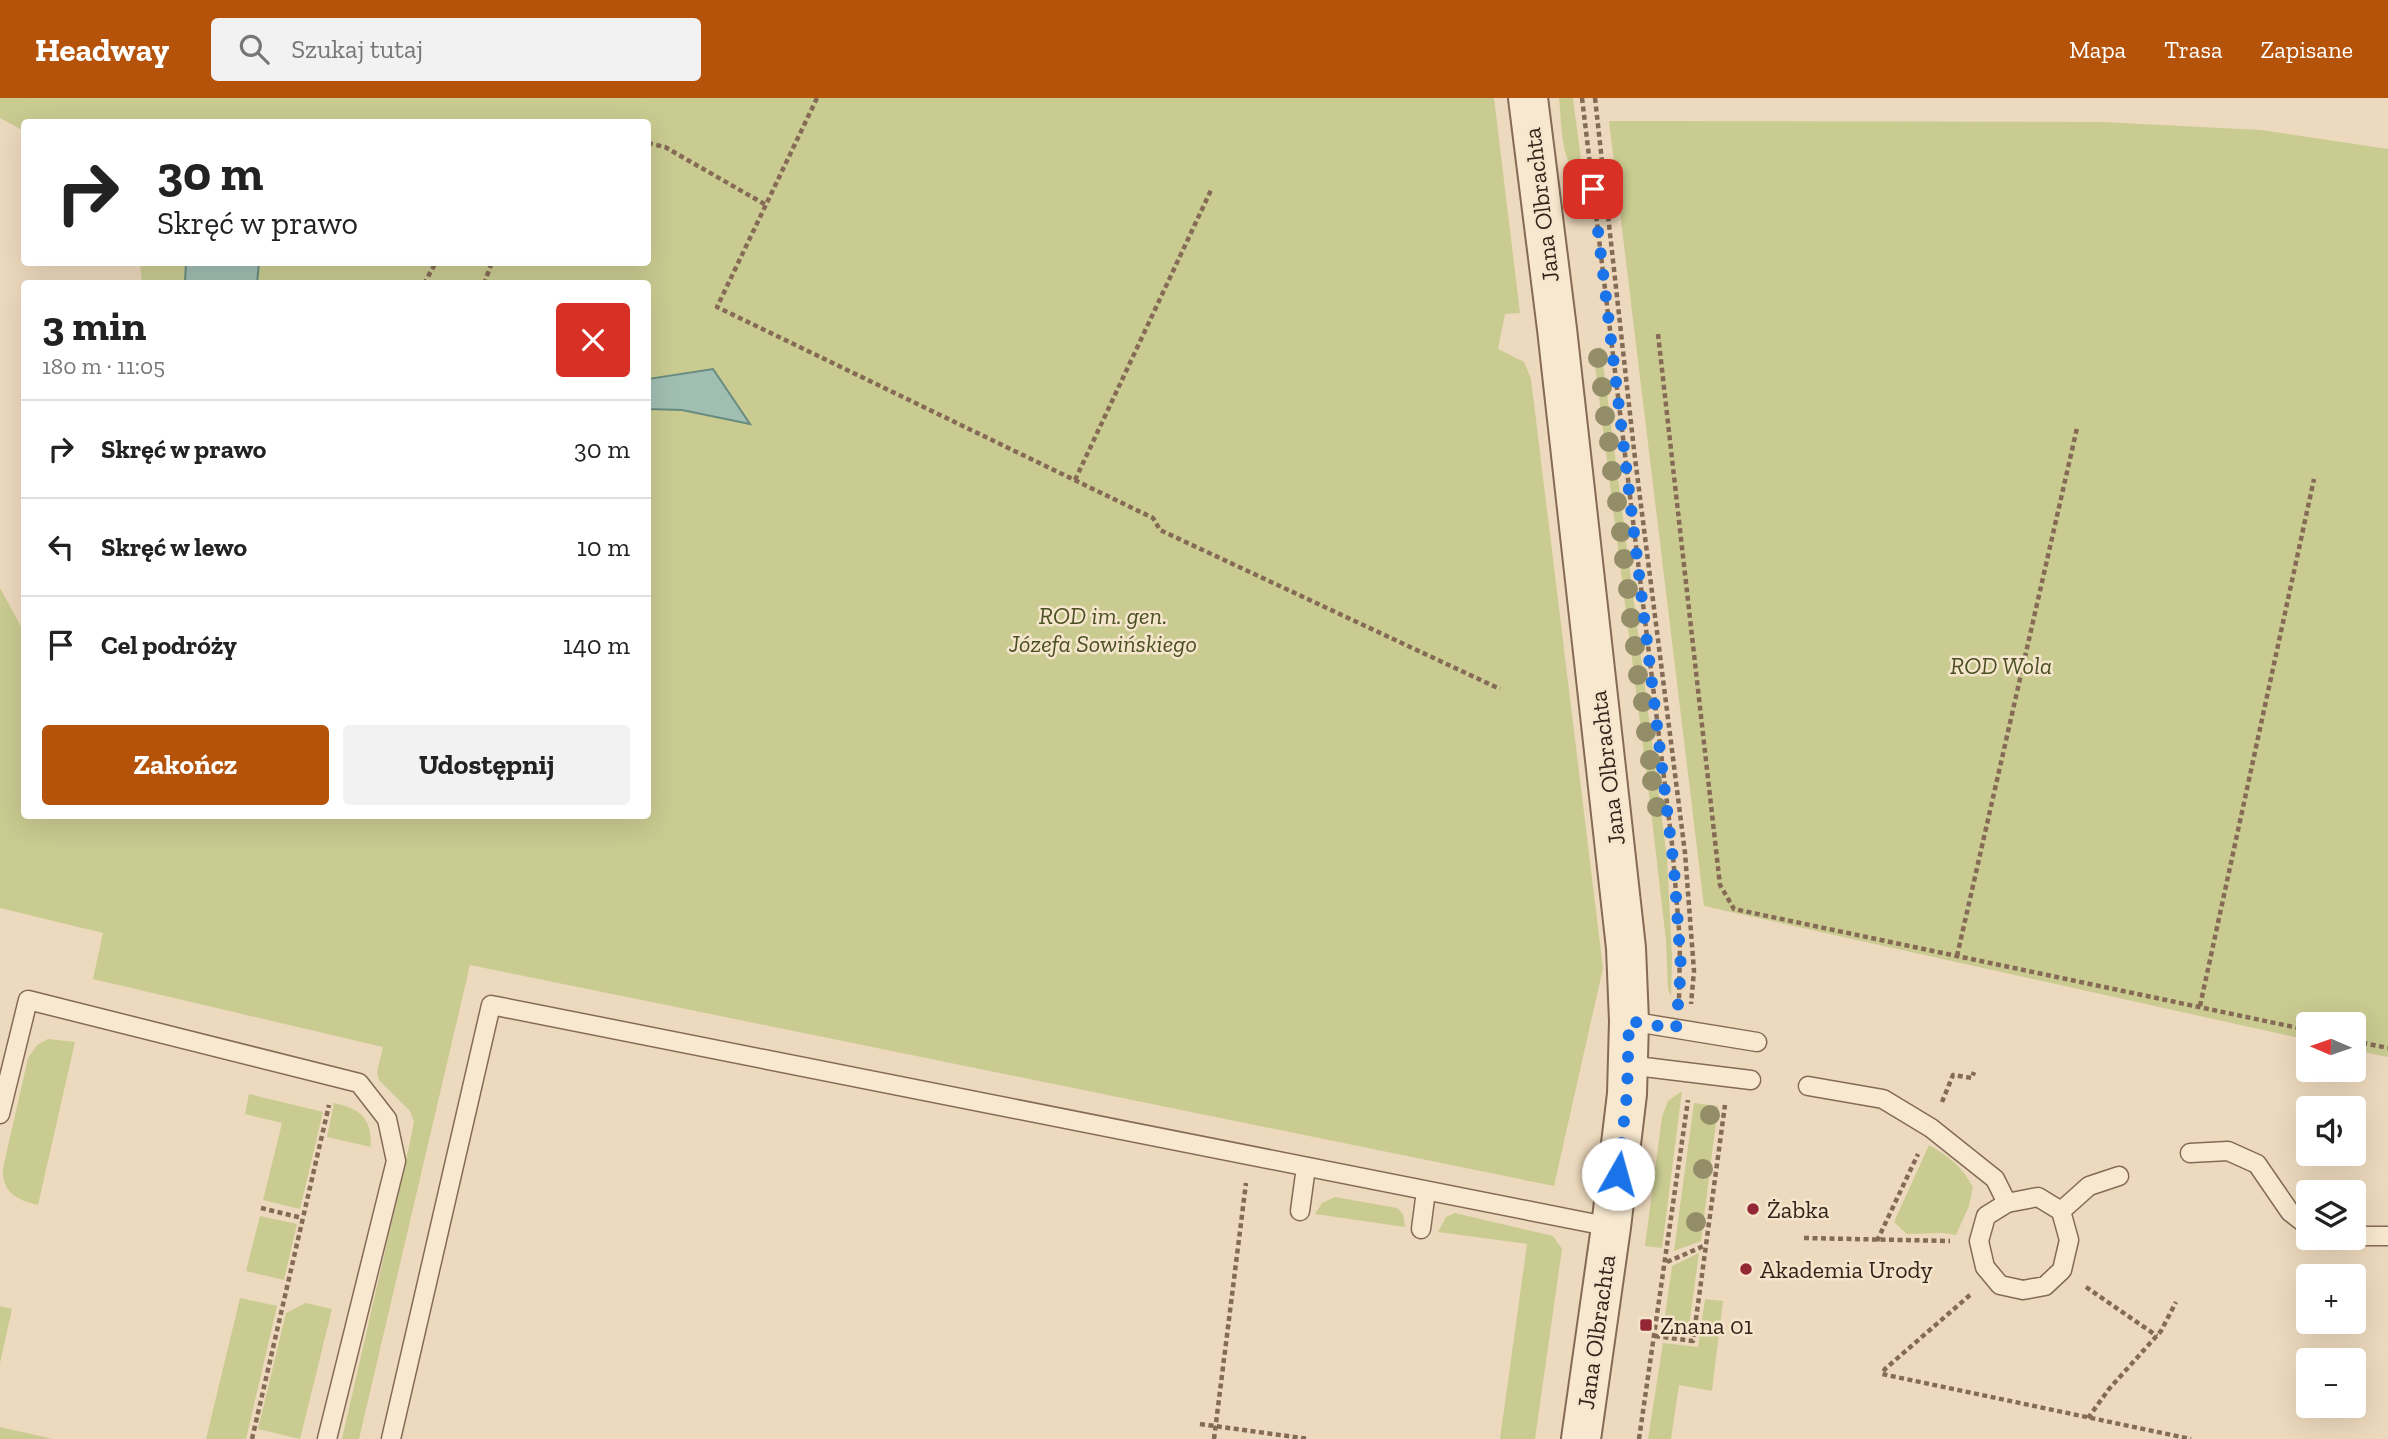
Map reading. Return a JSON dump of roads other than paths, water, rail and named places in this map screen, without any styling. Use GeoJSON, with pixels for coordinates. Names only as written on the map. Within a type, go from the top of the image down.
{"type":"FeatureCollection","features":[{"type":"Feature","properties":{"kind":"street","name":"Jana Olbrachta"},"geometry":{"type":"LineString","coordinates":[[1528,98],[1621,888],[1629,1021],[1627,1094],[1581,1439]]}},
{"type":"Feature","properties":{"kind":"lane"},"geometry":{"type":"LineString","coordinates":[[0,1114],[28,1000],[359,1083],[387,1119],[396,1161],[327,1439]]}},
{"type":"Feature","properties":{"kind":"lane"},"geometry":{"type":"LineString","coordinates":[[391,1439],[491,1005],[1611,1227]]}},
{"type":"Feature","properties":{"kind":"lane"},"geometry":{"type":"LineString","coordinates":[[1629,1021],[1757,1042]]}},
{"type":"Feature","properties":{"kind":"lane"},"geometry":{"type":"LineString","coordinates":[[1628,1065],[1751,1080]]}},
{"type":"Feature","properties":{"kind":"lane"},"geometry":{"type":"LineString","coordinates":[[1808,1086],[1883,1099],[1931,1128],[1994,1179],[2007,1203]]}},
{"type":"Feature","properties":{"kind":"lane"},"geometry":{"type":"LineString","coordinates":[[2190,1153],[2228,1151],[2257,1164],[2296,1217]]}},
{"type":"Feature","properties":{"kind":"lane"},"geometry":{"type":"LineString","coordinates":[[1300,1211],[1306,1167]]}},
{"type":"Feature","properties":{"kind":"lane"},"geometry":{"type":"LineString","coordinates":[[2061,1211],[2089,1186],[2119,1176]]}},
{"type":"Feature","properties":{"kind":"lane"},"geometry":{"type":"LineString","coordinates":[[1421,1229],[1426,1191]]}},
{"type":"Feature","properties":{"kind":"lane"},"geometry":{"type":"LineString","coordinates":[[2038,1197],[2061,1211],[2069,1240],[2062,1270],[2045,1286],[2023,1290],[2000,1285],[1985,1267],[1979,1241],[1986,1216],[2007,1203],[2038,1197]]}},
{"type":"Feature","properties":{"kind":"lane"},"geometry":{"type":"LineString","coordinates":[[2366,1236],[2388,1236]]}},
{"type":"Feature","properties":{"kind":"place","name":"Żabka"},"geometry":{"type":"Point","coordinates":[1753,1209]}},
{"type":"Feature","properties":{"kind":"place","name":"Akademia Urody"},"geometry":{"type":"Point","coordinates":[1746,1269]}},
{"type":"Feature","properties":{"kind":"place","name":"Znana 01"},"geometry":{"type":"Point","coordinates":[1646,1325]}},
{"type":"Feature","properties":{"kind":"park label","name":"ROD im. gen. Józefa Sowińskiego"},"geometry":{"type":"Point","coordinates":[1103,629]}},
{"type":"Feature","properties":{"kind":"park label","name":"ROD Wola"},"geometry":{"type":"Point","coordinates":[2001,665]}}]}
